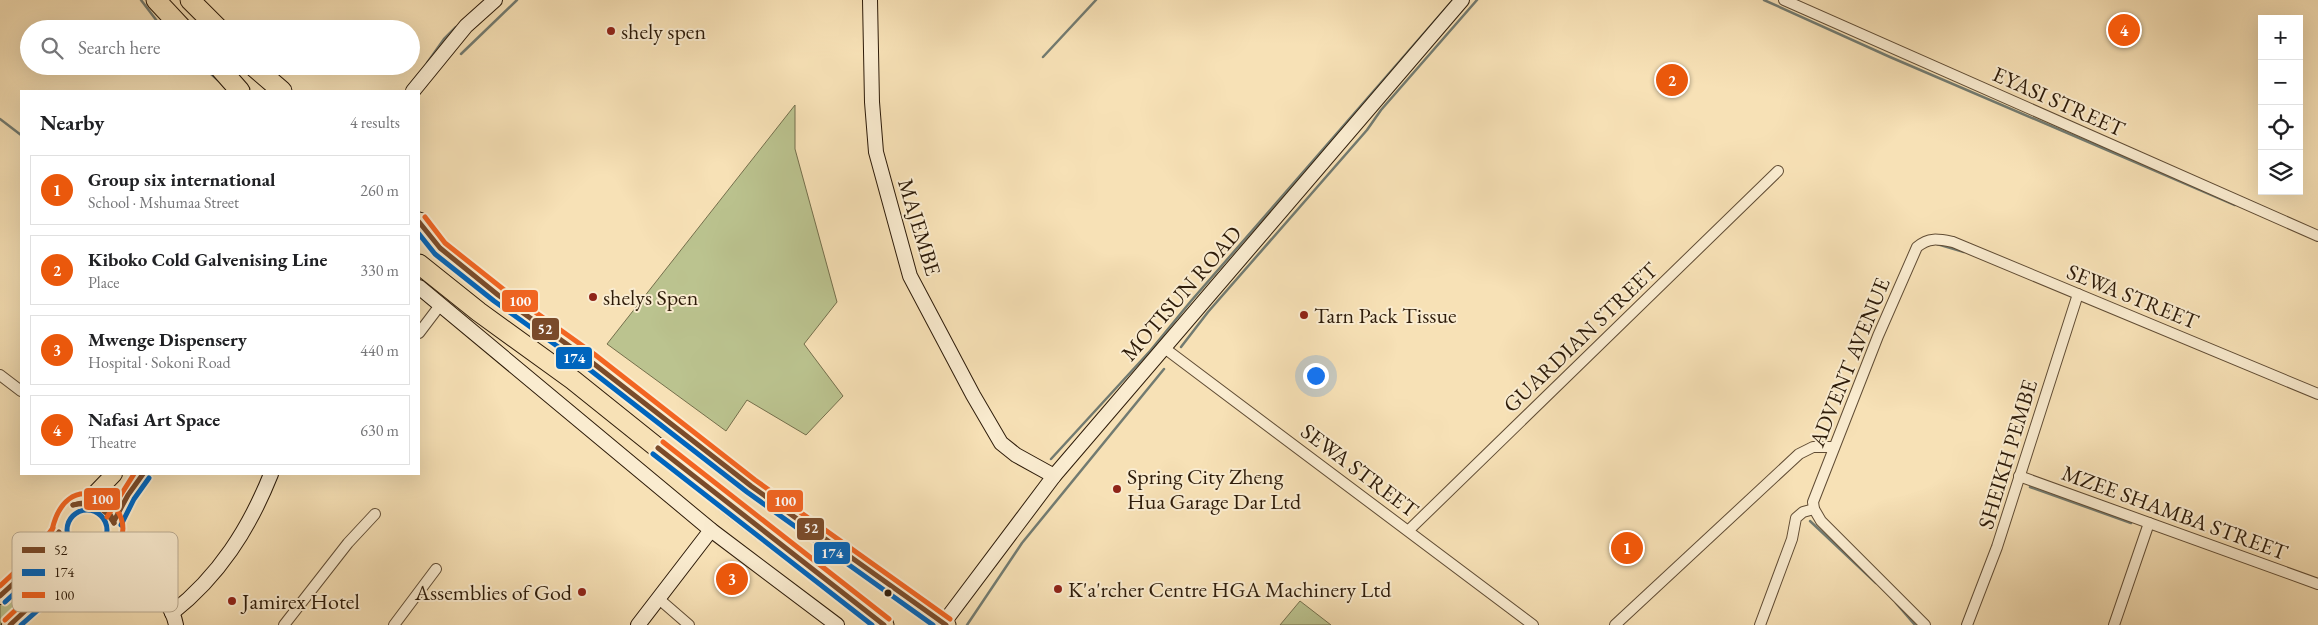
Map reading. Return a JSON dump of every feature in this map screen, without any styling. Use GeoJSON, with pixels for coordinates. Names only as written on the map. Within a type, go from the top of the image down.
{"type":"FeatureCollection","features":[{"type":"Feature","properties":{"kind":"highway"},"geometry":{"type":"LineString","coordinates":[[156,0],[175,20]]}},
{"type":"Feature","properties":{"kind":"highway"},"geometry":{"type":"LineString","coordinates":[[190,0],[210,20]]}},
{"type":"Feature","properties":{"kind":"highway"},"geometry":{"type":"LineString","coordinates":[[226,75],[239,90]]}},
{"type":"Feature","properties":{"kind":"highway"},"geometry":{"type":"LineString","coordinates":[[263,75],[281,90]]}},
{"type":"Feature","properties":{"kind":"highway"},"geometry":{"type":"LineString","coordinates":[[420,223],[440,248],[457,264],[530,319],[589,360],[751,486],[944,624]]}},
{"type":"Feature","properties":{"kind":"highway"},"geometry":{"type":"LineString","coordinates":[[420,265],[479,312],[540,356],[884,625]]}},
{"type":"Feature","properties":{"kind":"main road"},"geometry":{"type":"LineString","coordinates":[[87,502],[113,475]]}},
{"type":"Feature","properties":{"kind":"main road"},"geometry":{"type":"LineString","coordinates":[[113,532],[128,495],[142,475]]}},
{"type":"Feature","properties":{"kind":"main road"},"geometry":{"type":"LineString","coordinates":[[58,532],[63,514],[78,503],[87,502],[103,507],[114,528]]}},
{"type":"Feature","properties":{"kind":"main road"},"geometry":{"type":"LineString","coordinates":[[0,596],[12,585]]}},
{"type":"Feature","properties":{"kind":"main road"},"geometry":{"type":"LineString","coordinates":[[10,625],[24,612]]}},
{"type":"Feature","properties":{"kind":"street"},"geometry":{"type":"LineString","coordinates":[[414,90],[466,26],[495,0]]}},
{"type":"Feature","properties":{"kind":"street","name":"MAJEMBE"},"geometry":{"type":"LineString","coordinates":[[870,0],[872,102],[876,152],[910,276],[973,395],[1001,443],[1016,456],[1054,476]]}},
{"type":"Feature","properties":{"kind":"street","name":"MOTISUN ROAD"},"geometry":{"type":"LineString","coordinates":[[944,624],[1054,476],[1462,0]]}},
{"type":"Feature","properties":{"kind":"street","name":"EYASI STREET"},"geometry":{"type":"LineString","coordinates":[[1784,0],[2318,236]]}},
{"type":"Feature","properties":{"kind":"street"},"geometry":{"type":"LineString","coordinates":[[418,90],[426,75]]}},
{"type":"Feature","properties":{"kind":"street","name":"GUARDIAN STREET"},"geometry":{"type":"LineString","coordinates":[[1409,530],[1778,172]]}},
{"type":"Feature","properties":{"kind":"street","name":"SEWA STREET"},"geometry":{"type":"LineString","coordinates":[[1932,239],[1952,242],[2318,394]]}},
{"type":"Feature","properties":{"kind":"street","name":"ADVENT AVENUE"},"geometry":{"type":"LineString","coordinates":[[1814,509],[1815,494],[1917,247],[1926,240],[1932,239]]}},
{"type":"Feature","properties":{"kind":"street"},"geometry":{"type":"LineString","coordinates":[[420,288],[711,530],[837,625]]}},
{"type":"Feature","properties":{"kind":"street","name":"SHEIKH PEMBE"},"geometry":{"type":"LineString","coordinates":[[1967,625],[1997,547],[2078,294]]}},
{"type":"Feature","properties":{"kind":"street"},"geometry":{"type":"LineString","coordinates":[[420,332],[441,304]]}},
{"type":"Feature","properties":{"kind":"street","name":"SEWA STREET"},"geometry":{"type":"LineString","coordinates":[[1163,347],[1533,625]]}},
{"type":"Feature","properties":{"kind":"street"},"geometry":{"type":"LineString","coordinates":[[0,376],[20,391]]}},
{"type":"Feature","properties":{"kind":"street"},"geometry":{"type":"LineString","coordinates":[[1615,625],[1799,454],[1813,447],[1834,447]]}},
{"type":"Feature","properties":{"kind":"street"},"geometry":{"type":"LineString","coordinates":[[174,619],[226,559],[248,524],[271,475]]}},
{"type":"Feature","properties":{"kind":"street","name":"MZEE SHAMBA STREET"},"geometry":{"type":"LineString","coordinates":[[2019,476],[2318,584]]}},
{"type":"Feature","properties":{"kind":"street"},"geometry":{"type":"LineString","coordinates":[[1760,625],[1792,540],[1796,518],[1803,512],[1814,509],[1831,532],[1925,625]]}},
{"type":"Feature","properties":{"kind":"street"},"geometry":{"type":"LineString","coordinates":[[284,625],[348,543],[375,514]]}},
{"type":"Feature","properties":{"kind":"street"},"geometry":{"type":"LineString","coordinates":[[2114,625],[2149,523]]}},
{"type":"Feature","properties":{"kind":"street"},"geometry":{"type":"LineString","coordinates":[[114,528],[115,532]]}},
{"type":"Feature","properties":{"kind":"street"},"geometry":{"type":"LineString","coordinates":[[638,625],[711,530]]}},
{"type":"Feature","properties":{"kind":"street"},"geometry":{"type":"LineString","coordinates":[[394,625],[436,569]]}},
{"type":"Feature","properties":{"kind":"street"},"geometry":{"type":"LineString","coordinates":[[659,599],[689,625]]}},
{"type":"Feature","properties":{"kind":"green space"},"geometry":{"type":"Polygon","coordinates":[[[795,105],[795,149],[837,302],[804,344],[843,396],[806,435],[747,400],[726,431],[607,344],[795,105]]]}},
{"type":"Feature","properties":{"kind":"green space"},"geometry":{"type":"Polygon","coordinates":[[[12,594],[12,612],[18,612],[4,625],[0,625],[0,605],[12,594]]]}},
{"type":"Feature","properties":{"kind":"green space"},"geometry":{"type":"Polygon","coordinates":[[[1300,601],[1331,625],[1280,625],[1300,601]]]}},
{"type":"Feature","properties":{"kind":"waterway"},"geometry":{"type":"LineString","coordinates":[[141,0],[156,20]]}},
{"type":"Feature","properties":{"kind":"waterway"},"geometry":{"type":"LineString","coordinates":[[461,54],[517,0]]}},
{"type":"Feature","properties":{"kind":"waterway"},"geometry":{"type":"LineString","coordinates":[[1043,57],[1096,0]]}},
{"type":"Feature","properties":{"kind":"waterway"},"geometry":{"type":"LineString","coordinates":[[1051,459],[1150,351],[1191,301],[1453,0]]}},
{"type":"Feature","properties":{"kind":"waterway"},"geometry":{"type":"LineString","coordinates":[[1181,347],[1208,312],[1367,130],[1381,110],[1477,0]]}},
{"type":"Feature","properties":{"kind":"waterway"},"geometry":{"type":"LineString","coordinates":[[1764,0],[1890,57],[2235,205]]}},
{"type":"Feature","properties":{"kind":"waterway"},"geometry":{"type":"LineString","coordinates":[[427,63],[444,39],[456,27]]}},
{"type":"Feature","properties":{"kind":"waterway"},"geometry":{"type":"LineString","coordinates":[[212,75],[219,81]]}},
{"type":"Feature","properties":{"kind":"waterway"},"geometry":{"type":"LineString","coordinates":[[0,119],[20,134]]}},
{"type":"Feature","properties":{"kind":"waterway"},"geometry":{"type":"LineString","coordinates":[[1937,244],[1964,252]]}},
{"type":"Feature","properties":{"kind":"waterway"},"geometry":{"type":"LineString","coordinates":[[967,625],[1022,543],[1164,369]]}},
{"type":"Feature","properties":{"kind":"waterway"},"geometry":{"type":"LineString","coordinates":[[2030,487],[2131,523]]}},
{"type":"Feature","properties":{"kind":"waterway"},"geometry":{"type":"LineString","coordinates":[[1810,521],[1876,583]]}},
{"type":"Feature","properties":{"kind":"waterway"},"geometry":{"type":"LineString","coordinates":[[1896,603],[1915,625]]}},
{"type":"Feature","properties":{"kind":"transit line","name":"100"},"geometry":{"type":"LineString","coordinates":[[425,217],[445,243],[503,289],[594,354],[755,480],[950,619]]}},
{"type":"Feature","properties":{"kind":"transit line","name":"52"},"geometry":{"type":"LineString","coordinates":[[420,223],[440,248],[498,295],[589,360],[751,486],[946,625]]}},
{"type":"Feature","properties":{"kind":"transit line","name":"174"},"geometry":{"type":"LineString","coordinates":[[420,235],[435,254],[494,301],[585,366],[747,492],[933,625]]}},
{"type":"Feature","properties":{"kind":"transit line","name":"100"},"geometry":{"type":"LineString","coordinates":[[663,442],[889,619]]}},
{"type":"Feature","properties":{"kind":"transit line","name":"52"},"geometry":{"type":"LineString","coordinates":[[658,448],[884,625]]}},
{"type":"Feature","properties":{"kind":"transit line","name":"174"},"geometry":{"type":"LineString","coordinates":[[653,454],[872,625]]}},
{"type":"Feature","properties":{"kind":"transit line","name":"100"},"geometry":{"type":"LineString","coordinates":[[107,517],[133,475]]}},
{"type":"Feature","properties":{"kind":"transit line","name":"52"},"geometry":{"type":"LineString","coordinates":[[114,521],[128,495],[142,475]]}},
{"type":"Feature","properties":{"kind":"transit line","name":"174"},"geometry":{"type":"LineString","coordinates":[[121,525],[134,499],[149,478]]}},
{"type":"Feature","properties":{"kind":"transit line","name":"100"},"geometry":{"type":"LineString","coordinates":[[52,530],[58,512],[63,505],[76,495],[84,494],[103,499],[115,508],[121,519],[123,532]]}},
{"type":"Feature","properties":{"kind":"transit line","name":"52"},"geometry":{"type":"LineString","coordinates":[[73,505],[79,503],[98,505],[108,512],[114,523]]}},
{"type":"Feature","properties":{"kind":"transit line","name":"52"},"geometry":{"type":"LineString","coordinates":[[73,505],[86,504],[102,509],[114,523]]}},
{"type":"Feature","properties":{"kind":"transit line","name":"174"},"geometry":{"type":"LineString","coordinates":[[68,532],[69,522],[73,516],[87,510],[101,516],[107,530]]}},
{"type":"Feature","properties":{"kind":"transit line","name":"100"},"geometry":{"type":"LineString","coordinates":[[50,532],[53,528]]}},
{"type":"Feature","properties":{"kind":"transit line","name":"100"},"geometry":{"type":"LineString","coordinates":[[0,586],[12,575]]}},
{"type":"Feature","properties":{"kind":"transit line","name":"52"},"geometry":{"type":"LineString","coordinates":[[0,596],[12,585]]}},
{"type":"Feature","properties":{"kind":"transit line","name":"174"},"geometry":{"type":"LineString","coordinates":[[5,602],[12,596]]}},
{"type":"Feature","properties":{"kind":"transit line","name":"100"},"geometry":{"type":"LineString","coordinates":[[5,620],[14,612]]}},
{"type":"Feature","properties":{"kind":"transit line","name":"52"},"geometry":{"type":"LineString","coordinates":[[10,625],[24,612]]}},
{"type":"Feature","properties":{"kind":"transit line","name":"174"},"geometry":{"type":"LineString","coordinates":[[21,625],[36,612]]}},
{"type":"Feature","properties":{"kind":"place","name":"Nafasi Art Space"},"geometry":{"type":"Point","coordinates":[2124,30]}},
{"type":"Feature","properties":{"kind":"place","name":"shely spen"},"geometry":{"type":"Point","coordinates":[611,31]}},
{"type":"Feature","properties":{"kind":"place","name":"Kiboko Cold Galvenising Line"},"geometry":{"type":"Point","coordinates":[1672,80]}},
{"type":"Feature","properties":{"kind":"place","name":"shelys Spen"},"geometry":{"type":"Point","coordinates":[593,297]}},
{"type":"Feature","properties":{"kind":"place","name":"Tarn Pack Tissue"},"geometry":{"type":"Point","coordinates":[1304,315]}},
{"type":"Feature","properties":{"kind":"place","name":"Spring City Zheng Hua Garage Dar Ltd"},"geometry":{"type":"Point","coordinates":[1117,489]}},
{"type":"Feature","properties":{"kind":"place","name":"Group six international"},"geometry":{"type":"Point","coordinates":[1627,548]}},
{"type":"Feature","properties":{"kind":"place","name":"Mwenge Dispensery"},"geometry":{"type":"Point","coordinates":[732,579]}},
{"type":"Feature","properties":{"kind":"place","name":"K'a'rcher Centre HGA Machinery Ltd"},"geometry":{"type":"Point","coordinates":[1058,589]}},
{"type":"Feature","properties":{"kind":"place","name":"Assemblies of God"},"geometry":{"type":"Point","coordinates":[582,592]}},
{"type":"Feature","properties":{"kind":"place","name":"Jamirex Hotel"},"geometry":{"type":"Point","coordinates":[232,601]}}]}
